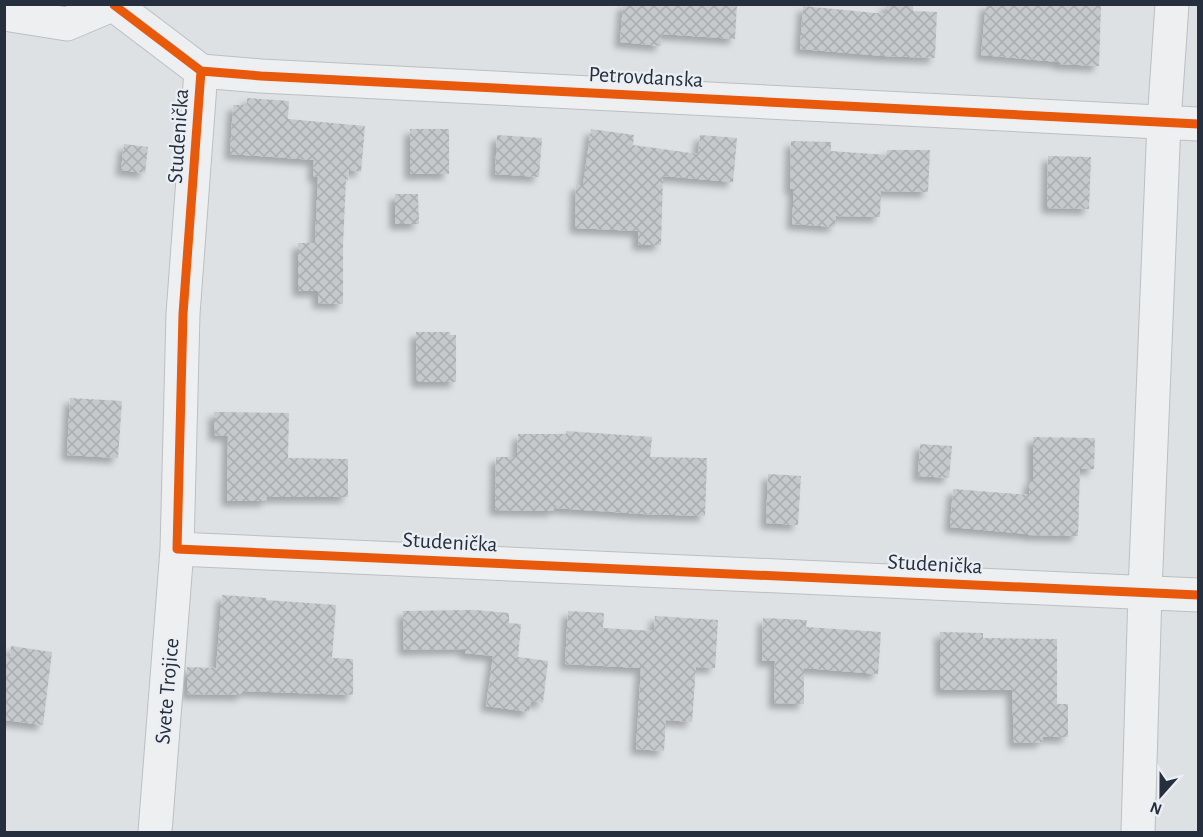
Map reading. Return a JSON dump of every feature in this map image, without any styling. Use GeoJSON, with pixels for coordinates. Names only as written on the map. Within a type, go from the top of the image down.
{"type":"FeatureCollection","features":[{"type":"Feature","properties":{"kind":"street"},"geometry":{"type":"LineString","coordinates":[[1138,832],[1164,122],[1172,4]]}},
{"type":"Feature","properties":{"kind":"street"},"geometry":{"type":"LineString","coordinates":[[4,14],[67,24],[114,5],[201,71]]}},
{"type":"Feature","properties":{"kind":"street","name":"Petrovdanska"},"geometry":{"type":"LineString","coordinates":[[201,71],[261,76],[1198,124]]}},
{"type":"Feature","properties":{"kind":"street","name":"Studenička"},"geometry":{"type":"LineString","coordinates":[[201,71],[183,314],[177,549],[1198,595]]}},
{"type":"Feature","properties":{"kind":"street","name":"Svete Trojice"},"geometry":{"type":"LineString","coordinates":[[155,832],[177,549]]}},
{"type":"Feature","properties":{"kind":"building"},"geometry":{"type":"Polygon","coordinates":[[[623,4],[737,4],[735,39],[662,34],[661,46],[620,42],[623,4]]]}},
{"type":"Feature","properties":{"kind":"building"},"geometry":{"type":"Polygon","coordinates":[[[886,4],[913,4],[913,11],[937,12],[935,58],[800,49],[803,6],[886,14],[886,4]]]}},
{"type":"Feature","properties":{"kind":"building"},"geometry":{"type":"Polygon","coordinates":[[[986,4],[1101,4],[1099,66],[981,55],[986,4]]]}},
{"type":"Feature","properties":{"kind":"building"},"geometry":{"type":"Polygon","coordinates":[[[247,98],[289,101],[288,119],[365,126],[361,172],[349,170],[348,180],[346,179],[343,304],[318,303],[318,291],[298,291],[298,243],[315,243],[318,177],[313,176],[314,160],[230,154],[233,105],[247,105],[247,98]]]}},
{"type":"Feature","properties":{"kind":"building"},"geometry":{"type":"Polygon","coordinates":[[[410,129],[449,129],[449,174],[410,174],[410,129]]]}},
{"type":"Feature","properties":{"kind":"building"},"geometry":{"type":"Polygon","coordinates":[[[591,129],[634,135],[633,145],[698,154],[700,135],[737,138],[733,182],[663,176],[661,245],[638,245],[638,231],[575,228],[576,185],[583,185],[591,129]]]}},
{"type":"Feature","properties":{"kind":"building"},"geometry":{"type":"Polygon","coordinates":[[[497,135],[542,138],[539,177],[495,174],[497,135]]]}},
{"type":"Feature","properties":{"kind":"building"},"geometry":{"type":"Polygon","coordinates":[[[791,141],[831,142],[831,151],[887,155],[887,150],[930,150],[928,192],[881,191],[880,217],[836,216],[835,227],[792,224],[794,189],[790,189],[791,141]]]}},
{"type":"Feature","properties":{"kind":"building"},"geometry":{"type":"Polygon","coordinates":[[[124,144],[148,147],[145,173],[121,170],[124,144]]]}},
{"type":"Feature","properties":{"kind":"building"},"geometry":{"type":"Polygon","coordinates":[[[1048,156],[1091,157],[1089,209],[1047,208],[1048,156]]]}},
{"type":"Feature","properties":{"kind":"building"},"geometry":{"type":"Polygon","coordinates":[[[395,194],[418,194],[419,224],[395,224],[395,194]]]}},
{"type":"Feature","properties":{"kind":"building"},"geometry":{"type":"Polygon","coordinates":[[[416,332],[450,332],[450,335],[456,335],[456,382],[417,382],[416,332]]]}},
{"type":"Feature","properties":{"kind":"building"},"geometry":{"type":"Polygon","coordinates":[[[70,398],[122,401],[118,458],[67,455],[70,398]]]}},
{"type":"Feature","properties":{"kind":"building"},"geometry":{"type":"Polygon","coordinates":[[[214,412],[289,413],[288,458],[348,459],[348,497],[267,497],[267,501],[227,501],[228,436],[214,435],[214,412]]]}},
{"type":"Feature","properties":{"kind":"building"},"geometry":{"type":"Polygon","coordinates":[[[566,431],[652,437],[650,457],[707,458],[705,516],[554,508],[554,511],[495,510],[496,457],[517,457],[518,434],[566,434],[566,431]]]}},
{"type":"Feature","properties":{"kind":"building"},"geometry":{"type":"Polygon","coordinates":[[[1033,437],[1095,438],[1094,469],[1080,469],[1078,536],[1028,535],[950,527],[953,489],[1029,495],[1029,481],[1033,481],[1033,437]]]}},
{"type":"Feature","properties":{"kind":"building"},"geometry":{"type":"Polygon","coordinates":[[[920,444],[952,446],[949,478],[918,476],[920,444]]]}},
{"type":"Feature","properties":{"kind":"building"},"geometry":{"type":"Polygon","coordinates":[[[768,474],[801,476],[798,525],[766,523],[768,474]]]}},
{"type":"Feature","properties":{"kind":"building"},"geometry":{"type":"Polygon","coordinates":[[[222,595],[336,605],[332,658],[353,659],[353,695],[243,691],[243,695],[187,694],[187,667],[216,668],[222,595]]]}},
{"type":"Feature","properties":{"kind":"building"},"geometry":{"type":"Polygon","coordinates":[[[475,610],[509,613],[509,623],[521,624],[518,657],[548,661],[543,703],[531,701],[529,712],[486,706],[493,656],[465,653],[465,649],[404,650],[403,611],[475,610]]]}},
{"type":"Feature","properties":{"kind":"building"},"geometry":{"type":"Polygon","coordinates":[[[568,611],[604,613],[603,628],[654,631],[655,616],[718,620],[715,668],[696,667],[692,722],[666,720],[664,751],[636,749],[641,668],[565,664],[568,611]]]}},
{"type":"Feature","properties":{"kind":"building"},"geometry":{"type":"Polygon","coordinates":[[[763,618],[807,620],[806,627],[881,632],[878,674],[804,668],[804,704],[774,703],[775,661],[762,661],[763,618]]]}},
{"type":"Feature","properties":{"kind":"building"},"geometry":{"type":"Polygon","coordinates":[[[940,632],[983,633],[983,638],[1057,639],[1057,704],[1068,704],[1068,737],[1043,737],[1043,742],[1014,743],[1012,690],[940,690],[940,632]]]}},
{"type":"Feature","properties":{"kind":"building"},"geometry":{"type":"Polygon","coordinates":[[[11,646],[52,652],[43,725],[4,720],[4,656],[10,657],[11,646]]]}},
{"type":"Feature","properties":{"kind":"cycle path"},"geometry":{"type":"LineString","coordinates":[[114,5],[201,71],[261,76],[1198,124]]}},
{"type":"Feature","properties":{"kind":"cycle path"},"geometry":{"type":"LineString","coordinates":[[201,71],[183,314],[177,549],[1198,595]]}}]}
